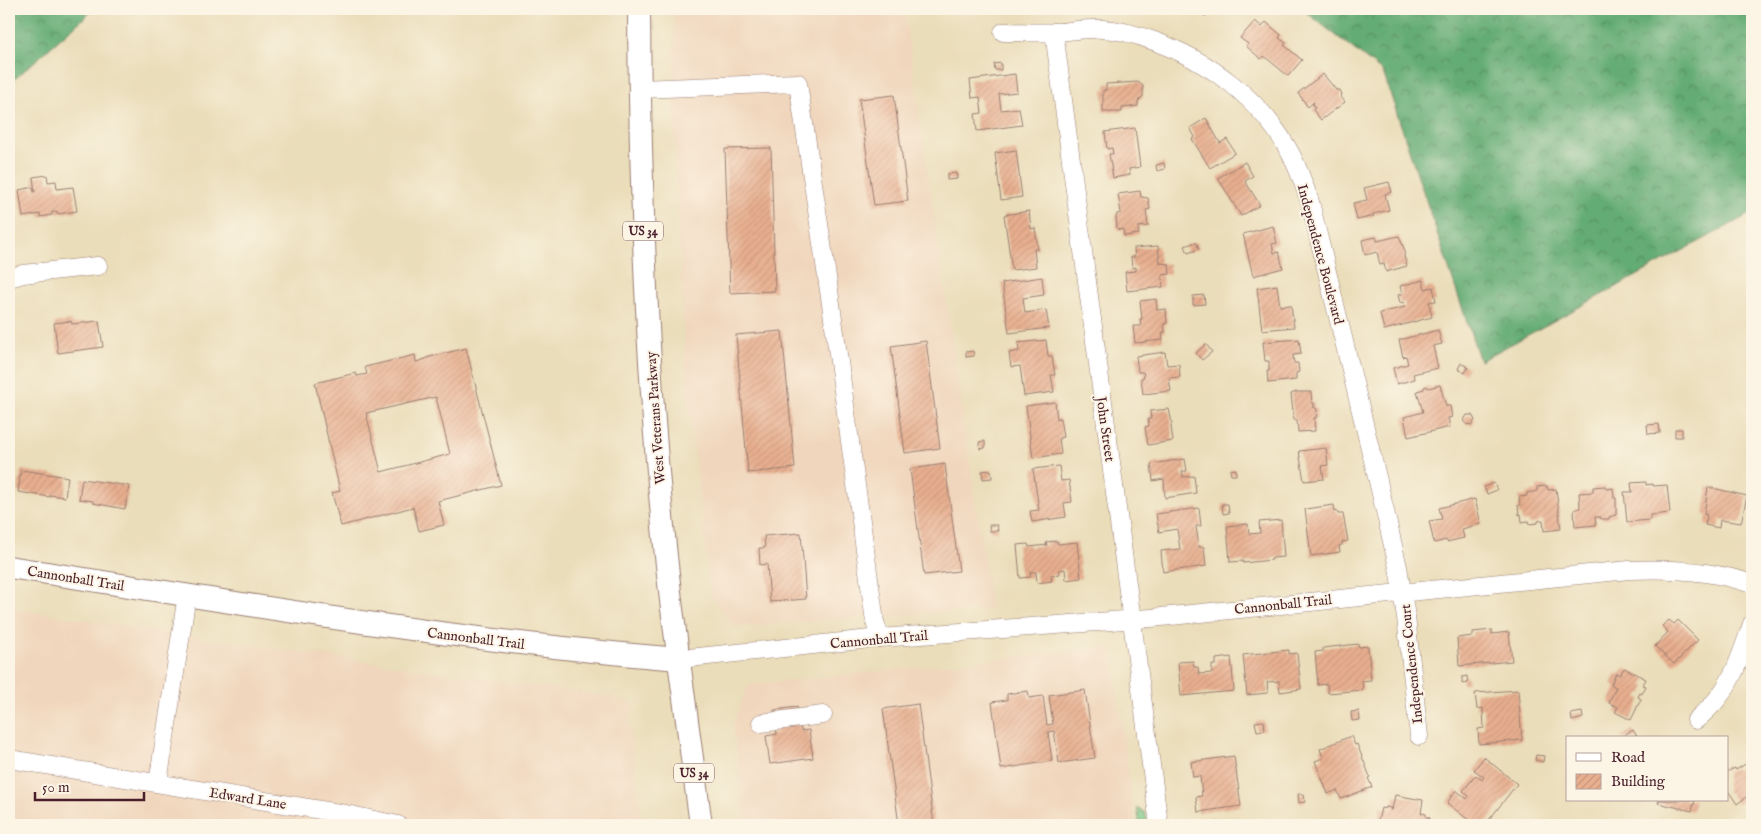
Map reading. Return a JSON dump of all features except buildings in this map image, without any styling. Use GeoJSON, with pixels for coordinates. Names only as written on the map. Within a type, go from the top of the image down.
{"type":"FeatureCollection","features":[{"type":"Feature","properties":{"kind":"main road","name":"West Veterans Parkway"},"geometry":{"type":"LineString","coordinates":[[639,9],[639,90],[644,268],[653,402],[672,609],[701,825]]}},
{"type":"Feature","properties":{"kind":"main road","name":"Cannonball Trail"},"geometry":{"type":"LineString","coordinates":[[9,567],[429,633],[679,659]]}},
{"type":"Feature","properties":{"kind":"street","name":"Independence Boulevard"},"geometry":{"type":"LineString","coordinates":[[1003,32],[1054,32],[1102,29],[1134,34],[1199,61],[1245,94],[1268,120],[1288,149],[1310,202],[1403,592]]}},
{"type":"Feature","properties":{"kind":"street","name":"John Street"},"geometry":{"type":"LineString","coordinates":[[1054,32],[1159,825]]}},
{"type":"Feature","properties":{"kind":"street"},"geometry":{"type":"LineString","coordinates":[[639,90],[798,83],[875,622],[880,638]]}},
{"type":"Feature","properties":{"kind":"street"},"geometry":{"type":"LineString","coordinates":[[9,278],[22,274],[98,266]]}},
{"type":"Feature","properties":{"kind":"street","name":"Cannonball Trail"},"geometry":{"type":"LineString","coordinates":[[679,659],[880,638],[1131,620],[1644,569],[1705,572],[1752,584]]}},
{"type":"Feature","properties":{"kind":"street","name":"Independence Court"},"geometry":{"type":"LineString","coordinates":[[1403,592],[1419,736]]}},
{"type":"Feature","properties":{"kind":"street"},"geometry":{"type":"LineString","coordinates":[[158,784],[187,595]]}},
{"type":"Feature","properties":{"kind":"street"},"geometry":{"type":"LineString","coordinates":[[1696,720],[1718,698],[1727,685],[1752,624]]}},
{"type":"Feature","properties":{"kind":"street"},"geometry":{"type":"LineString","coordinates":[[761,723],[823,715]]}},
{"type":"Feature","properties":{"kind":"street","name":"Edward Lane"},"geometry":{"type":"LineString","coordinates":[[9,759],[351,815],[398,825]]}},
{"type":"Feature","properties":{"kind":"shaded area"},"geometry":{"type":"Polygon","coordinates":[[[674,9],[904,9],[991,609],[734,627],[711,596],[687,387],[675,165],[674,9]]]}},
{"type":"Feature","properties":{"kind":"shaded area"},"geometry":{"type":"Polygon","coordinates":[[[9,608],[168,633],[613,697],[635,704],[629,722],[643,825],[9,825],[9,608]]]}},
{"type":"Feature","properties":{"kind":"shaded area"},"geometry":{"type":"Polygon","coordinates":[[[1112,647],[1135,825],[745,825],[733,724],[748,685],[1112,647]]]}},
{"type":"Feature","properties":{"kind":"green space"},"geometry":{"type":"Polygon","coordinates":[[[9,9],[94,9],[9,84],[9,9]]]}},
{"type":"Feature","properties":{"kind":"green space"},"geometry":{"type":"Polygon","coordinates":[[[1302,9],[1752,9],[1752,213],[1480,361],[1383,72],[1302,9]]]}},
{"type":"Feature","properties":{"kind":"green space"},"geometry":{"type":"Polygon","coordinates":[[[1137,807],[1145,813],[1148,825],[1140,825],[1137,807]]]}}]}
